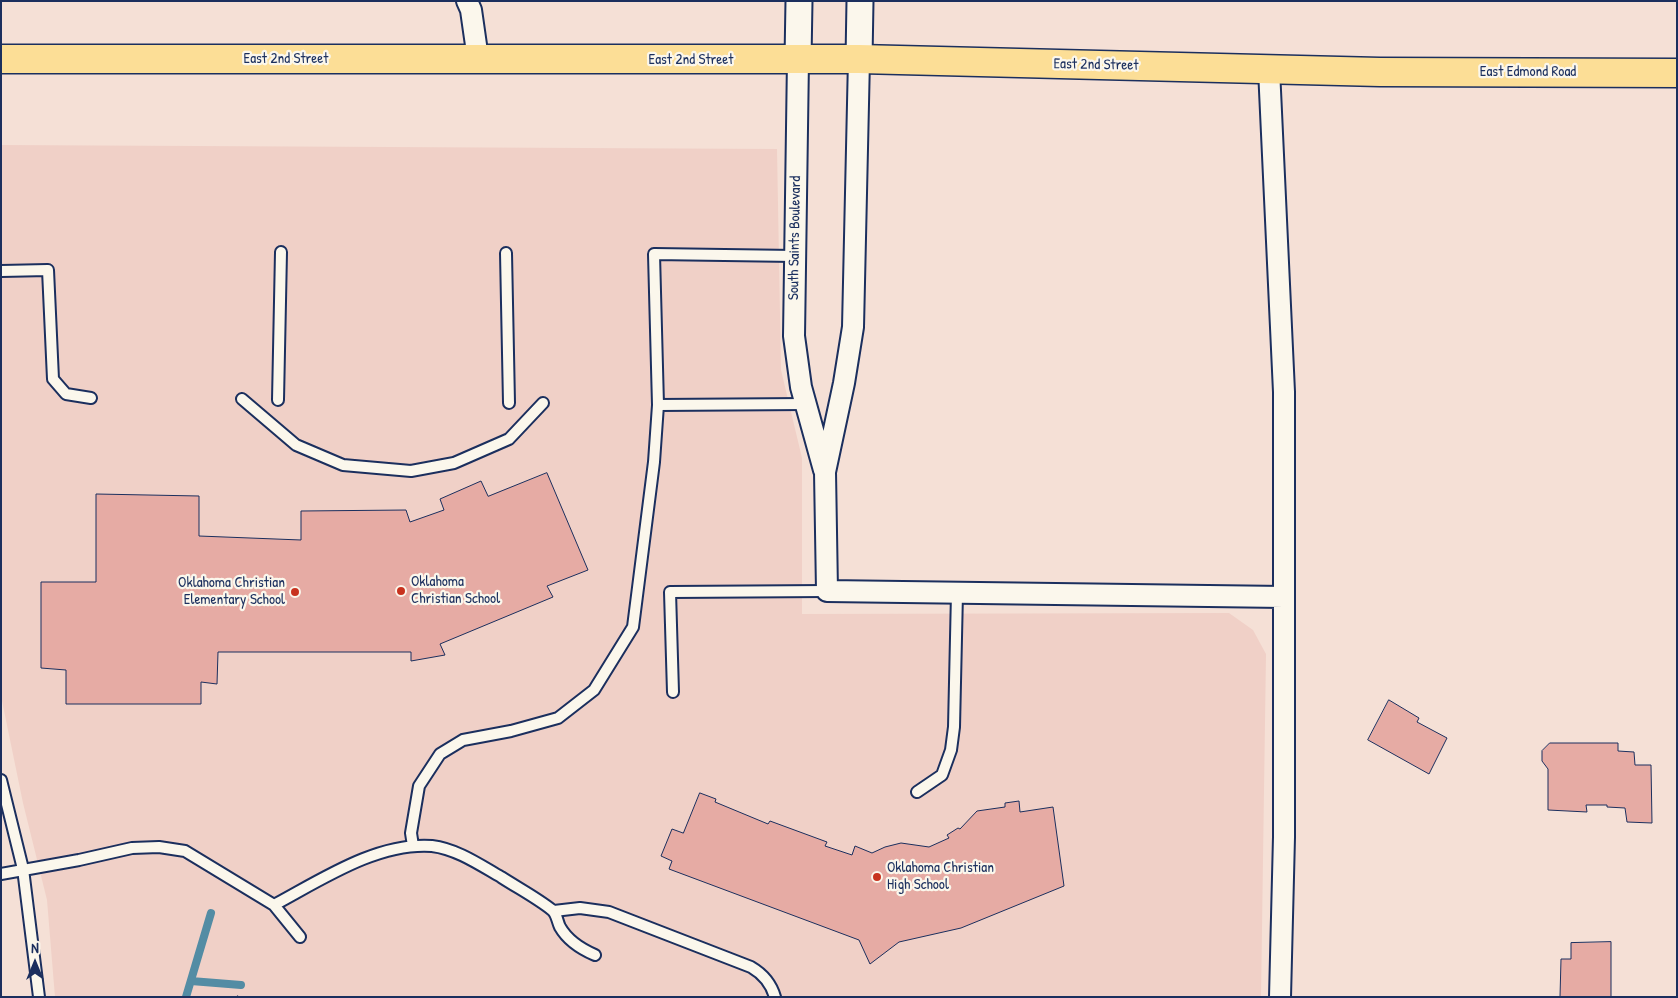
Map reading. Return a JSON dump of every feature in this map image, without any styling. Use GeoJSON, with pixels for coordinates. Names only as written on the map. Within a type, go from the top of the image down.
{"type":"FeatureCollection","features":[{"type":"Feature","properties":{"kind":"main road","name":"East 2nd Street"},"geometry":{"type":"LineString","coordinates":[[1,59],[798,59],[1380,72]]}},
{"type":"Feature","properties":{"kind":"main road","name":"East Edmond Road"},"geometry":{"type":"LineString","coordinates":[[1380,72],[1677,73]]}},
{"type":"Feature","properties":{"kind":"street"},"geometry":{"type":"LineString","coordinates":[[467,1],[471,10],[478,60]]}},
{"type":"Feature","properties":{"kind":"street","name":"South Saints Boulevard"},"geometry":{"type":"LineString","coordinates":[[799,1],[794,336],[802,387],[825,472]]}},
{"type":"Feature","properties":{"kind":"street","name":"South Saints Boulevard"},"geometry":{"type":"LineString","coordinates":[[827,591],[825,472],[854,327],[860,1]]}},
{"type":"Feature","properties":{"kind":"street"},"geometry":{"type":"LineString","coordinates":[[1269,69],[1284,392],[1284,837],[1280,997]]}},
{"type":"Feature","properties":{"kind":"street"},"geometry":{"type":"LineString","coordinates":[[827,591],[1284,597]]}},
{"type":"Feature","properties":{"kind":"lane"},"geometry":{"type":"LineString","coordinates":[[278,400],[281,252]]}},
{"type":"Feature","properties":{"kind":"lane"},"geometry":{"type":"LineString","coordinates":[[506,253],[508,403]]}},
{"type":"Feature","properties":{"kind":"lane"},"geometry":{"type":"LineString","coordinates":[[412,846],[411,833],[419,786],[440,754],[463,740],[558,718],[594,690],[633,627],[654,462],[658,405],[654,254],[795,256]]}},
{"type":"Feature","properties":{"kind":"lane"},"geometry":{"type":"LineString","coordinates":[[1,271],[48,270],[53,379],[66,394],[91,398]]}},
{"type":"Feature","properties":{"kind":"lane"},"geometry":{"type":"LineString","coordinates":[[242,399],[296,444],[342,465],[411,471],[454,463],[509,439],[543,403]]}},
{"type":"Feature","properties":{"kind":"lane"},"geometry":{"type":"LineString","coordinates":[[658,405],[806,404]]}},
{"type":"Feature","properties":{"kind":"lane"},"geometry":{"type":"LineString","coordinates":[[673,692],[670,592],[827,591]]}},
{"type":"Feature","properties":{"kind":"lane"},"geometry":{"type":"LineString","coordinates":[[917,792],[942,775],[951,750],[954,727],[957,593]]}},
{"type":"Feature","properties":{"kind":"lane"},"geometry":{"type":"LineString","coordinates":[[1,780],[23,869],[39,997]]}},
{"type":"Feature","properties":{"kind":"lane"},"geometry":{"type":"LineString","coordinates":[[274,905],[353,863],[387,851],[412,846],[434,846],[455,852],[482,866],[554,911],[560,927],[568,938],[580,948],[595,955]]}},
{"type":"Feature","properties":{"kind":"lane"},"geometry":{"type":"LineString","coordinates":[[1,874],[132,848],[158,847],[185,851],[198,857],[274,905],[300,937]]}},
{"type":"Feature","properties":{"kind":"lane"},"geometry":{"type":"LineString","coordinates":[[554,911],[580,908],[609,912],[751,967],[760,972],[772,988],[775,997]]}},
{"type":"Feature","properties":{"kind":"path"},"geometry":{"type":"LineString","coordinates":[[238,997],[242,993]]}},
{"type":"Feature","properties":{"kind":"shaded area","name":"Oklahoma Christian School"},"geometry":{"type":"Polygon","coordinates":[[[1,145],[777,149],[781,370],[802,458],[802,614],[1229,613],[1253,630],[1266,654],[1261,997],[55,997],[47,900],[23,803],[1,696],[1,145]]]}},
{"type":"Feature","properties":{"kind":"building","name":"Oklahoma Christian Elementary School"},"geometry":{"type":"Polygon","coordinates":[[[547,473],[588,570],[547,586],[553,597],[440,644],[445,655],[411,661],[411,652],[218,652],[217,684],[201,682],[201,704],[66,704],[66,670],[41,668],[41,582],[96,582],[96,494],[199,496],[199,536],[301,540],[301,511],[406,510],[410,522],[444,510],[440,499],[481,481],[488,496],[547,473]]]}},
{"type":"Feature","properties":{"kind":"building"},"geometry":{"type":"Polygon","coordinates":[[[1389,700],[1419,718],[1417,722],[1447,738],[1429,774],[1368,740],[1389,700]]]}},
{"type":"Feature","properties":{"kind":"building"},"geometry":{"type":"Polygon","coordinates":[[[1550,743],[1618,743],[1618,751],[1634,752],[1635,765],[1651,765],[1652,823],[1627,822],[1625,808],[1607,807],[1607,805],[1586,805],[1587,812],[1548,810],[1548,769],[1542,761],[1542,751],[1550,743]]]}},
{"type":"Feature","properties":{"kind":"building","name":"Oklahoma Christian High School"},"geometry":{"type":"Polygon","coordinates":[[[700,793],[716,799],[715,802],[768,824],[770,821],[827,842],[825,846],[852,855],[855,846],[872,853],[901,843],[929,847],[949,838],[947,835],[958,828],[960,829],[977,811],[1005,807],[1005,803],[1019,801],[1020,812],[1053,807],[1064,886],[961,928],[899,942],[870,964],[859,940],[669,869],[672,861],[661,856],[672,829],[683,833],[700,793]]]}},
{"type":"Feature","properties":{"kind":"building"},"geometry":{"type":"Polygon","coordinates":[[[1611,942],[1611,997],[1560,997],[1561,959],[1571,959],[1571,943],[1611,942]]]}},
{"type":"Feature","properties":{"kind":"waterway"},"geometry":{"type":"LineString","coordinates":[[186,997],[211,913]]}},
{"type":"Feature","properties":{"kind":"waterway"},"geometry":{"type":"LineString","coordinates":[[191,981],[241,985]]}},
{"type":"Feature","properties":{"kind":"place","name":"Oklahoma Christian School"},"geometry":{"type":"Point","coordinates":[401,591]}},
{"type":"Feature","properties":{"kind":"place","name":"Oklahoma Christian Elementary School"},"geometry":{"type":"Point","coordinates":[295,592]}},
{"type":"Feature","properties":{"kind":"place","name":"Oklahoma Christian High School"},"geometry":{"type":"Point","coordinates":[877,877]}}]}
